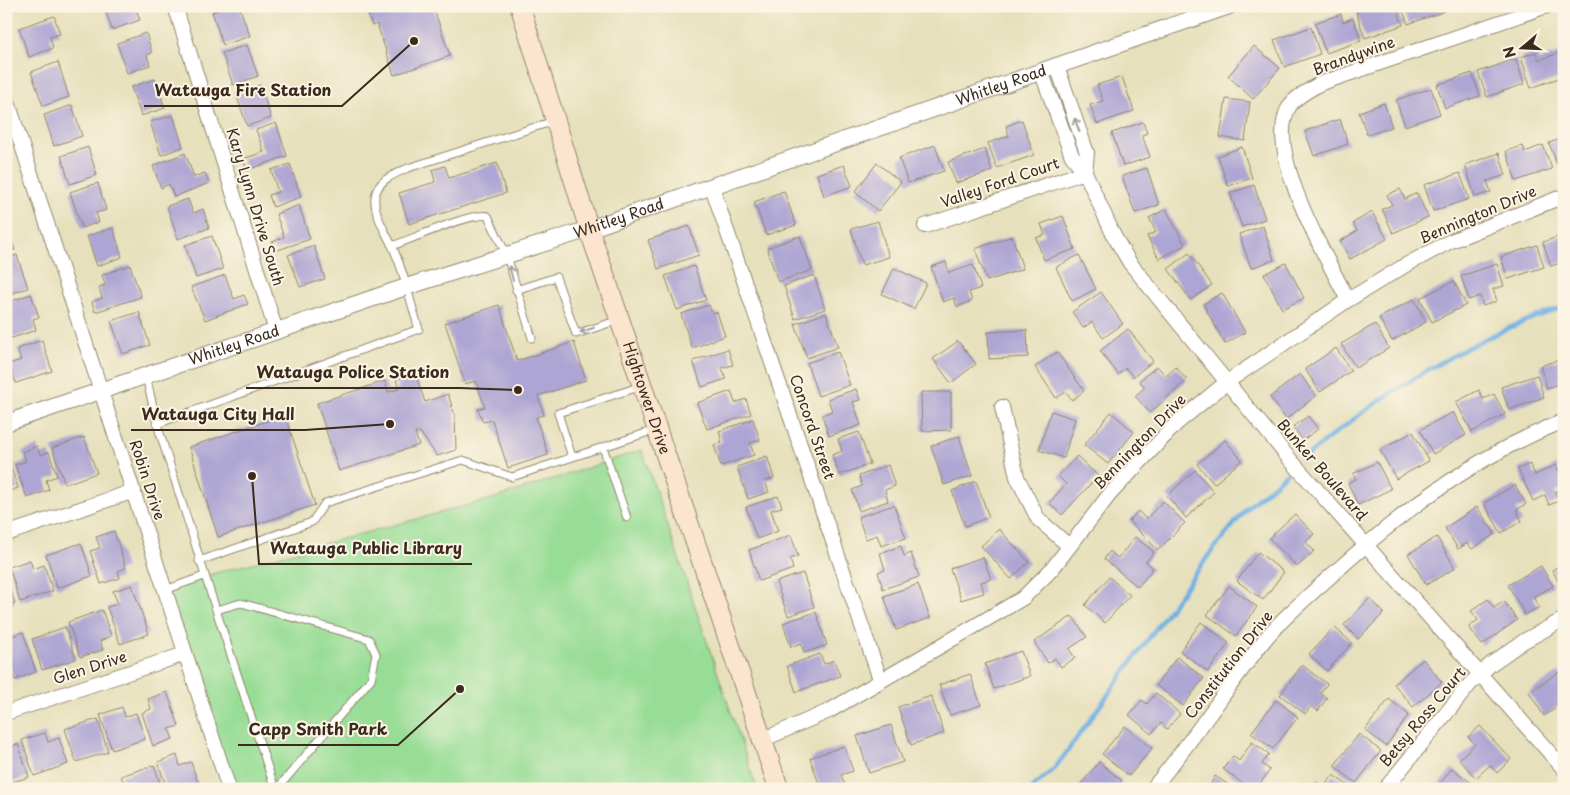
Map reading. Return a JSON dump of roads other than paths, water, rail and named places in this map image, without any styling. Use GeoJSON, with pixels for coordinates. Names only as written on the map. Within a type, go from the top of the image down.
{"type":"FeatureCollection","features":[{"type":"Feature","properties":{"kind":"main road","name":"Hightower Drive"},"geometry":{"type":"LineString","coordinates":[[520,6],[590,230],[779,789]]}},
{"type":"Feature","properties":{"kind":"street","name":"Kary Lynn Drive South"},"geometry":{"type":"LineString","coordinates":[[176,6],[276,331]]}},
{"type":"Feature","properties":{"kind":"street","name":"Whitley Road"},"geometry":{"type":"LineString","coordinates":[[6,423],[406,287],[590,230],[1230,6]]}},
{"type":"Feature","properties":{"kind":"street","name":"Brandywine"},"geometry":{"type":"LineString","coordinates":[[1348,300],[1296,197],[1288,172],[1284,141],[1285,120],[1290,105],[1319,84],[1547,6]]}},
{"type":"Feature","properties":{"kind":"street","name":"Bunker Boulevard"},"geometry":{"type":"LineString","coordinates":[[1057,66],[1087,153],[1085,172]]}},
{"type":"Feature","properties":{"kind":"street","name":"Bunker Boulevard"},"geometry":{"type":"LineString","coordinates":[[1041,72],[1072,156],[1085,172],[1114,236],[1130,263],[1227,382],[1365,545],[1564,769]]}},
{"type":"Feature","properties":{"kind":"street","name":"Robin Drive"},"geometry":{"type":"LineString","coordinates":[[6,96],[229,789]]}},
{"type":"Feature","properties":{"kind":"street","name":"Valley Ford Court"},"geometry":{"type":"LineString","coordinates":[[925,226],[1085,172]]}},
{"type":"Feature","properties":{"kind":"street","name":"Concord Street"},"geometry":{"type":"LineString","coordinates":[[712,186],[880,679]]}},
{"type":"Feature","properties":{"kind":"street","name":"Bennington Drive"},"geometry":{"type":"LineString","coordinates":[[762,740],[828,711],[880,679],[1023,598],[1052,569],[1110,494],[1177,423],[1227,382],[1348,300],[1450,241],[1564,196]]}},
{"type":"Feature","properties":{"kind":"street"},"geometry":{"type":"LineString","coordinates":[[1002,407],[1017,477],[1038,519],[1069,546]]}},
{"type":"Feature","properties":{"kind":"street","name":"Constitution Drive"},"geometry":{"type":"LineString","coordinates":[[1152,789],[1180,755],[1267,638],[1365,545],[1430,495],[1511,443],[1564,420]]}},
{"type":"Feature","properties":{"kind":"street"},"geometry":{"type":"LineString","coordinates":[[6,534],[134,491]]}},
{"type":"Feature","properties":{"kind":"street","name":"Betsy Ross Court"},"geometry":{"type":"LineString","coordinates":[[1385,789],[1470,684],[1524,641],[1564,619]]}},
{"type":"Feature","properties":{"kind":"street","name":"Glen Drive"},"geometry":{"type":"LineString","coordinates":[[6,713],[185,654]]}},
{"type":"Feature","properties":{"kind":"lane"},"geometry":{"type":"LineString","coordinates":[[157,424],[419,329],[392,246],[382,225],[375,198],[379,186],[387,178],[408,168],[555,121]]}},
{"type":"Feature","properties":{"kind":"lane"},"geometry":{"type":"LineString","coordinates":[[392,246],[483,215],[488,216],[507,256],[532,338]]}},
{"type":"Feature","properties":{"kind":"lane"},"geometry":{"type":"LineString","coordinates":[[516,290],[556,277],[576,334],[620,319]]}},
{"type":"Feature","properties":{"kind":"lane"},"geometry":{"type":"LineString","coordinates":[[146,376],[157,424],[199,561],[276,789]]}},
{"type":"Feature","properties":{"kind":"lane"},"geometry":{"type":"LineString","coordinates":[[572,457],[558,414],[642,386]]}},
{"type":"Feature","properties":{"kind":"lane"},"geometry":{"type":"LineString","coordinates":[[199,561],[312,522],[325,503],[463,460],[512,477],[657,430]]}},
{"type":"Feature","properties":{"kind":"lane"},"geometry":{"type":"LineString","coordinates":[[603,447],[627,518]]}},
{"type":"Feature","properties":{"kind":"lane"},"geometry":{"type":"LineString","coordinates":[[164,590],[204,576]]}},
{"type":"Feature","properties":{"kind":"lane"},"geometry":{"type":"LineString","coordinates":[[216,610],[241,603],[369,639],[376,654],[371,679],[276,789]]}},
{"type":"Feature","properties":{"kind":"waterway"},"geometry":{"type":"LineString","coordinates":[[1302,460],[1361,414],[1426,371],[1494,335],[1564,307]]}},
{"type":"Feature","properties":{"kind":"waterway"},"geometry":{"type":"LineString","coordinates":[[1031,789],[1055,768],[1208,556],[1248,507],[1286,474]]}},
{"type":"Feature","properties":{"kind":"place","name":"Watauga Fire Station"},"geometry":{"type":"Point","coordinates":[414,41]}},
{"type":"Feature","properties":{"kind":"place","name":"Watauga Police Station"},"geometry":{"type":"Point","coordinates":[518,390]}},
{"type":"Feature","properties":{"kind":"place","name":"Watauga City Hall"},"geometry":{"type":"Point","coordinates":[390,424]}},
{"type":"Feature","properties":{"kind":"place","name":"Watauga Public Library"},"geometry":{"type":"Point","coordinates":[252,476]}},
{"type":"Feature","properties":{"kind":"place","name":"Capp Smith Park"},"geometry":{"type":"Point","coordinates":[460,689]}}]}
